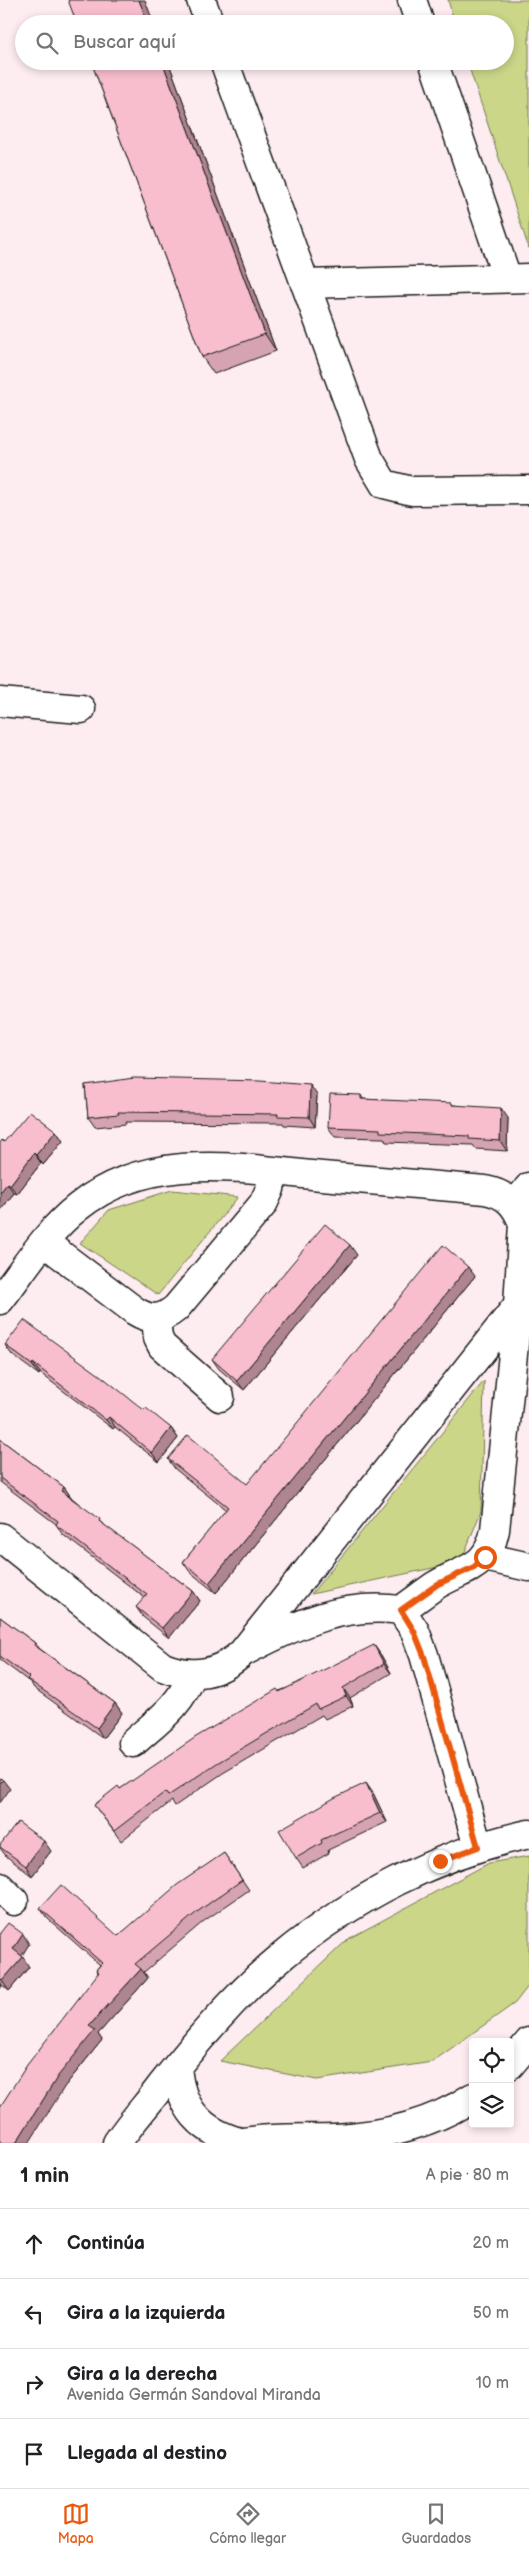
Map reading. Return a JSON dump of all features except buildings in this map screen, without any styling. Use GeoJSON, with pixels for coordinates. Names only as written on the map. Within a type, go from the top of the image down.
{"type":"FeatureCollection","features":[{"type":"Feature","properties":{"kind":"street"},"geometry":{"type":"LineString","coordinates":[[201,0],[207,15]]}},
{"type":"Feature","properties":{"kind":"street"},"geometry":{"type":"LineString","coordinates":[[412,0],[417,15]]}},
{"type":"Feature","properties":{"kind":"street"},"geometry":{"type":"LineString","coordinates":[[227,70],[369,460],[384,484],[412,491],[529,490]]}},
{"type":"Feature","properties":{"kind":"street"},"geometry":{"type":"LineString","coordinates":[[305,284],[518,278],[437,70]]}},
{"type":"Feature","properties":{"kind":"street"},"geometry":{"type":"LineString","coordinates":[[0,702],[81,709]]}},
{"type":"Feature","properties":{"kind":"street"},"geometry":{"type":"LineString","coordinates":[[0,1300],[44,1242],[78,1207],[122,1181],[148,1173],[197,1167],[272,1171],[485,1190],[521,1195],[519,1213],[522,1224],[518,1305],[495,1530],[492,1544],[485,1557],[474,1567],[438,1584],[401,1610],[365,1607],[342,1610],[313,1619],[243,1652]]}},
{"type":"Feature","properties":{"kind":"street"},"geometry":{"type":"LineString","coordinates":[[44,1242],[136,1311],[145,1317],[156,1319],[168,1315],[176,1308],[263,1204],[270,1189],[272,1171]]}},
{"type":"Feature","properties":{"kind":"street"},"geometry":{"type":"LineString","coordinates":[[0,1537],[151,1659],[177,1673],[192,1674],[220,1669],[233,1662],[243,1652],[518,1305]]}},
{"type":"Feature","properties":{"kind":"street"},"geometry":{"type":"LineString","coordinates":[[156,1319],[158,1338],[162,1346],[220,1397]]}},
{"type":"Feature","properties":{"kind":"street"},"geometry":{"type":"LineString","coordinates":[[468,1367],[481,1367],[492,1372],[503,1379],[509,1390]]}},
{"type":"Feature","properties":{"kind":"street"},"geometry":{"type":"LineString","coordinates":[[485,1557],[529,1567]]}},
{"type":"Feature","properties":{"kind":"street"},"geometry":{"type":"LineString","coordinates":[[293,1589],[296,1605],[303,1614],[313,1619]]}},
{"type":"Feature","properties":{"kind":"street"},"geometry":{"type":"LineString","coordinates":[[401,1610],[414,1631],[424,1656],[478,1847]]}},
{"type":"Feature","properties":{"kind":"street"},"geometry":{"type":"LineString","coordinates":[[133,1743],[177,1704],[187,1690],[192,1674]]}},
{"type":"Feature","properties":{"kind":"street"},"geometry":{"type":"LineString","coordinates":[[117,2143],[177,2066],[245,1990],[279,1958],[317,1930],[404,1879],[440,1861],[478,1847],[529,1834]]}},
{"type":"Feature","properties":{"kind":"street"},"geometry":{"type":"LineString","coordinates":[[514,2060],[529,2042]]}},
{"type":"Feature","properties":{"kind":"street"},"geometry":{"type":"LineString","coordinates":[[177,2066],[180,2089],[190,2111],[212,2132],[239,2143],[279,2137],[332,2138],[387,2131],[444,2113],[469,2099]]}},
{"type":"Feature","properties":{"kind":"green space"},"geometry":{"type":"Polygon","coordinates":[[[448,0],[529,0],[529,249],[470,70],[514,70],[514,15],[452,15],[448,0]]]}},
{"type":"Feature","properties":{"kind":"green space"},"geometry":{"type":"Polygon","coordinates":[[[172,1190],[238,1197],[158,1295],[80,1243],[109,1210],[172,1190]]]}},
{"type":"Feature","properties":{"kind":"green space"},"geometry":{"type":"Polygon","coordinates":[[[484,1381],[481,1511],[461,1562],[311,1594],[484,1381]]]}},
{"type":"Feature","properties":{"kind":"green space"},"geometry":{"type":"Polygon","coordinates":[[[529,1856],[529,1985],[515,2003],[432,2062],[317,2080],[220,2061],[348,1939],[489,1863],[529,1856]]]}},
{"type":"Feature","properties":{"kind":"route"},"geometry":{"type":"LineString","coordinates":[[440,1861],[478,1847],[442,1714],[424,1656],[414,1631],[401,1610],[438,1584],[474,1567],[485,1557]]}}]}
